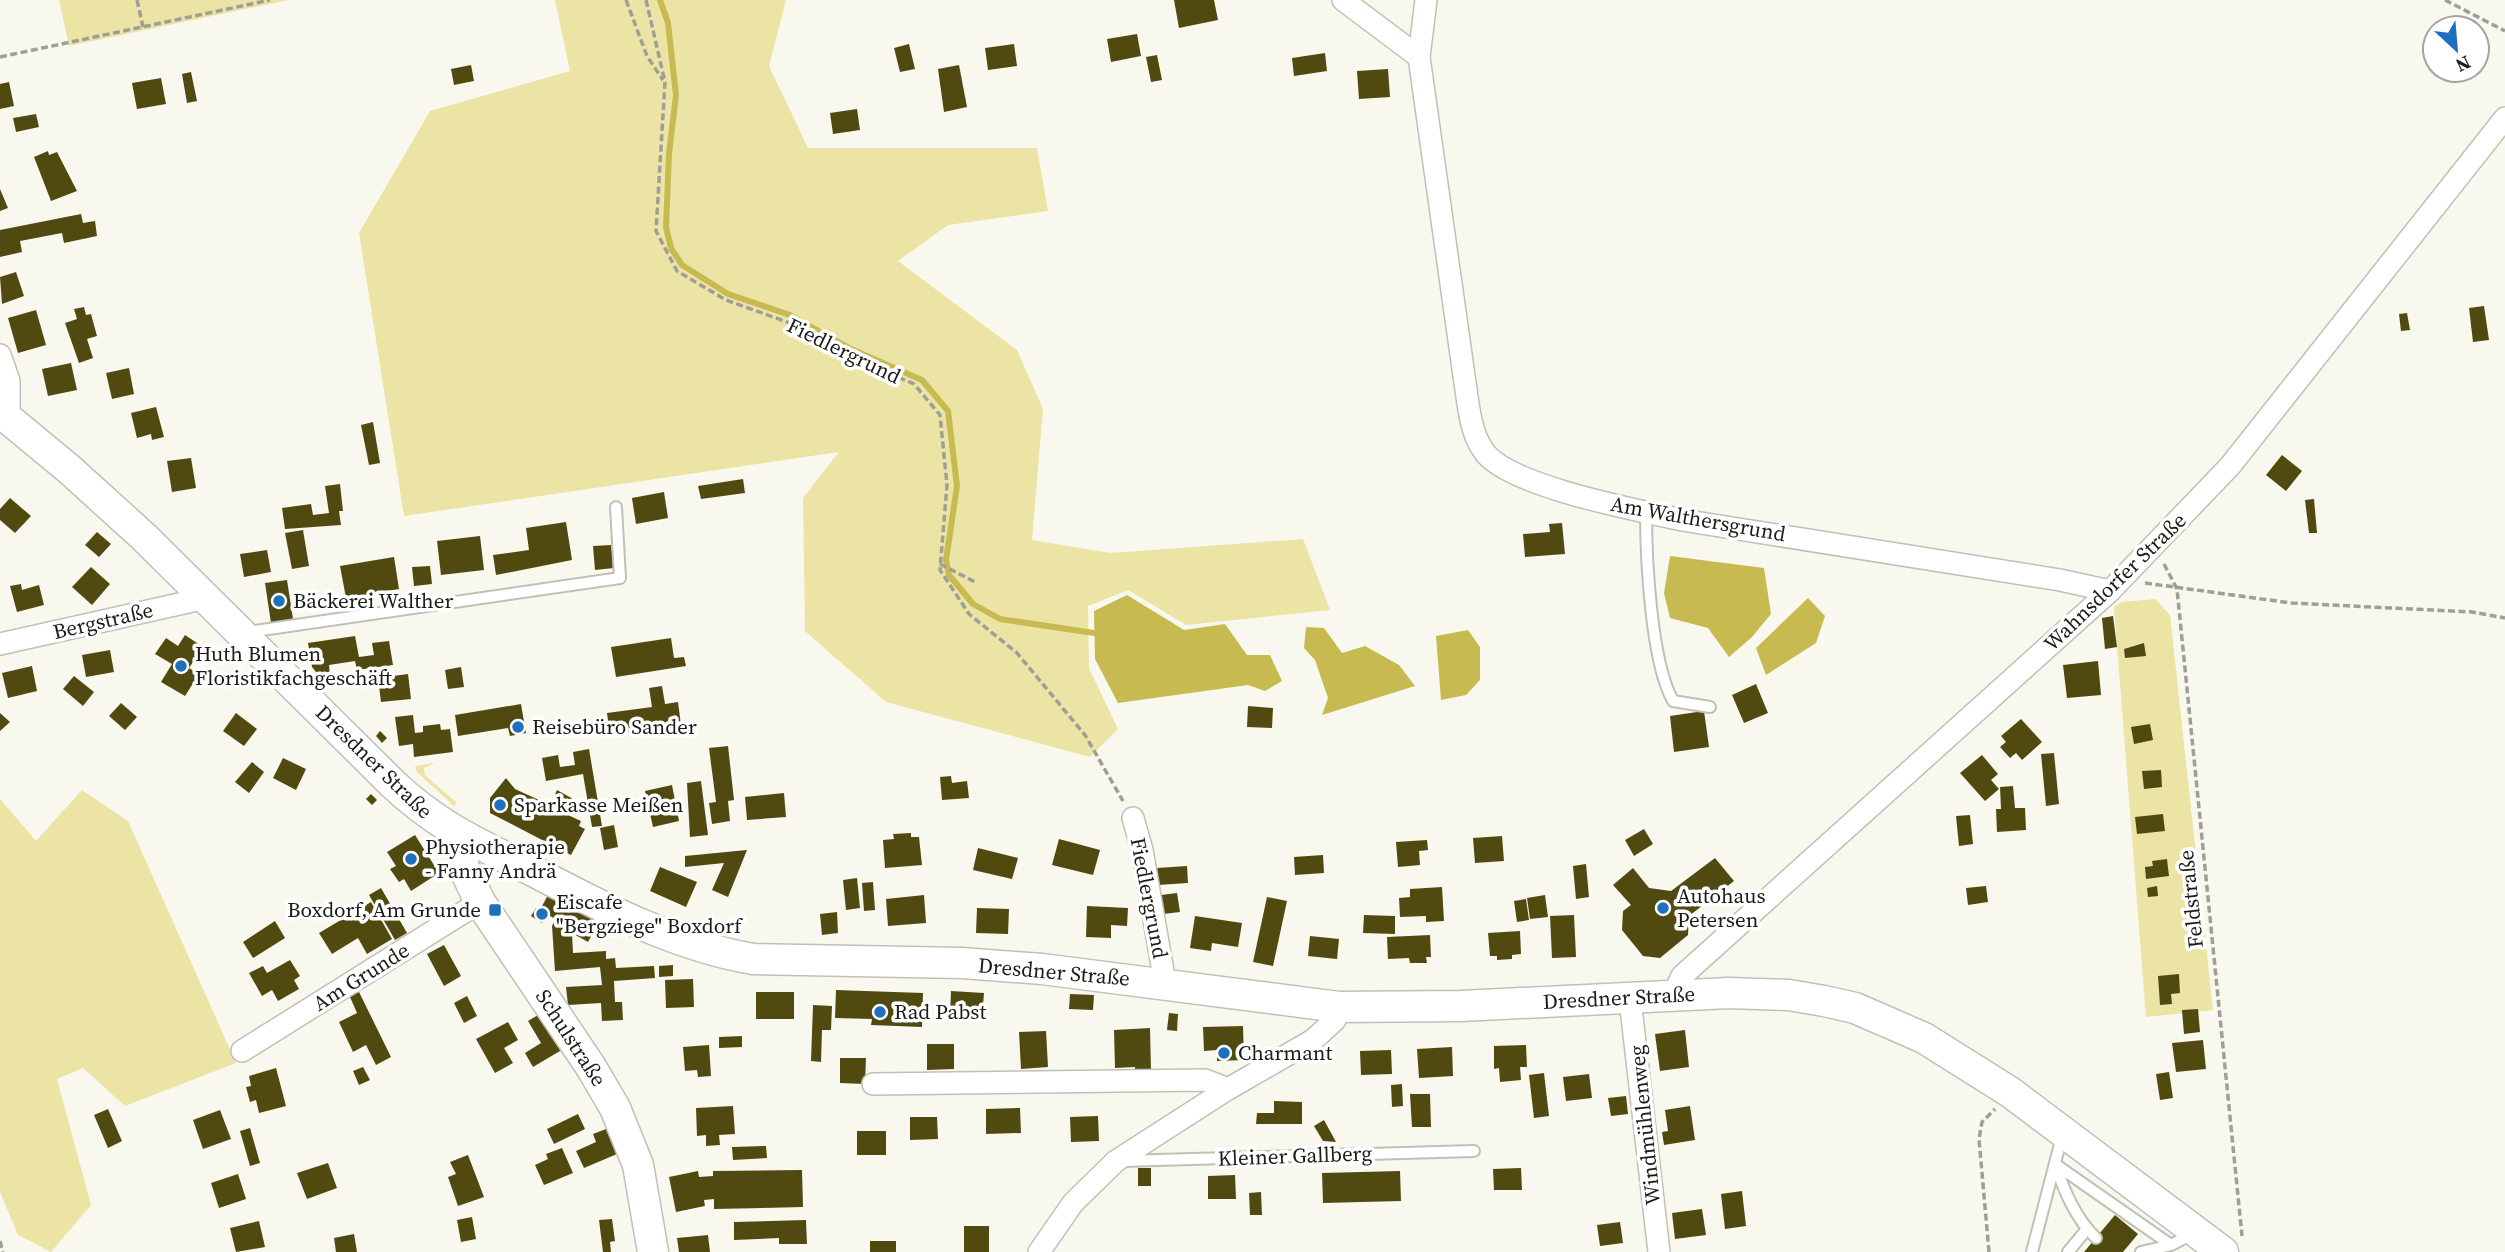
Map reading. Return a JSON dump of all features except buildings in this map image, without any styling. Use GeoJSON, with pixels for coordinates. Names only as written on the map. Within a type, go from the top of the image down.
{"type":"FeatureCollection","features":[{"type":"Feature","properties":{"kind":"main road","name":"Dresdner Straße"},"geometry":{"type":"LineString","coordinates":[[4,415],[144,537],[405,795],[437,822],[463,838],[637,922],[724,954],[785,961],[976,964],[1165,983],[1339,1007],[1407,1009],[1673,995],[1769,994],[1855,1008],[1924,1038],[2010,1091],[2064,1130],[2178,1243],[2232,1245]]}},
{"type":"Feature","properties":{"kind":"main road","name":"Schulstraße"},"geometry":{"type":"LineString","coordinates":[[463,838],[463,866],[480,902],[615,1108],[638,1165],[653,1252]]}},
{"type":"Feature","properties":{"kind":"street"},"geometry":{"type":"LineString","coordinates":[[1343,0],[1419,57]]}},
{"type":"Feature","properties":{"kind":"street","name":"Am Walthersgrund"},"geometry":{"type":"LineString","coordinates":[[1426,0],[1419,57],[1473,432],[1486,454],[1506,470],[1647,512],[2060,580],[2116,585]]}},
{"type":"Feature","properties":{"kind":"street","name":"Wahnsdorfer Straße"},"geometry":{"type":"LineString","coordinates":[[1673,995],[1682,976],[2155,547],[2230,466],[2505,118]]}},
{"type":"Feature","properties":{"kind":"street"},"geometry":{"type":"LineString","coordinates":[[0,355],[9,381],[4,415]]}},
{"type":"Feature","properties":{"kind":"street","name":"Bergstraße"},"geometry":{"type":"LineString","coordinates":[[0,644],[206,598]]}},
{"type":"Feature","properties":{"kind":"street","name":"Fiedlergrund"},"geometry":{"type":"LineString","coordinates":[[1133,818],[1142,850],[1165,983]]}},
{"type":"Feature","properties":{"kind":"street","name":"Am Grunde"},"geometry":{"type":"LineString","coordinates":[[242,1051],[480,902]]}},
{"type":"Feature","properties":{"kind":"street","name":"Windmühlenweg"},"geometry":{"type":"LineString","coordinates":[[1630,999],[1659,1252]]}},
{"type":"Feature","properties":{"kind":"street"},"geometry":{"type":"LineString","coordinates":[[1039,1252],[1073,1203],[1116,1161],[1228,1089],[1313,1040],[1335,1020],[1339,1007]]}},
{"type":"Feature","properties":{"kind":"street"},"geometry":{"type":"LineString","coordinates":[[873,1084],[1205,1080],[1228,1089]]}},
{"type":"Feature","properties":{"kind":"lane"},"geometry":{"type":"LineString","coordinates":[[1418,0],[1422,32]]}},
{"type":"Feature","properties":{"kind":"lane"},"geometry":{"type":"LineString","coordinates":[[242,633],[620,578],[616,507]]}},
{"type":"Feature","properties":{"kind":"lane"},"geometry":{"type":"LineString","coordinates":[[1647,512],[1646,547],[1655,626],[1668,691],[1673,701],[1710,707]]}},
{"type":"Feature","properties":{"kind":"lane"},"geometry":{"type":"LineString","coordinates":[[2032,1252],[2064,1130]]}},
{"type":"Feature","properties":{"kind":"lane","name":"Kleiner Gallberg"},"geometry":{"type":"LineString","coordinates":[[1116,1161],[1474,1151]]}},
{"type":"Feature","properties":{"kind":"lane"},"geometry":{"type":"LineString","coordinates":[[2055,1164],[2066,1193],[2087,1229],[2096,1238]]}},
{"type":"Feature","properties":{"kind":"lane"},"geometry":{"type":"LineString","coordinates":[[2055,1164],[2178,1243]]}},
{"type":"Feature","properties":{"kind":"lane"},"geometry":{"type":"LineString","coordinates":[[2068,1252],[2087,1229]]}},
{"type":"Feature","properties":{"kind":"lane"},"geometry":{"type":"LineString","coordinates":[[2141,1252],[2178,1243]]}},
{"type":"Feature","properties":{"kind":"path"},"geometry":{"type":"LineString","coordinates":[[137,0],[143,27]]}},
{"type":"Feature","properties":{"kind":"path"},"geometry":{"type":"LineString","coordinates":[[0,57],[270,0]]}},
{"type":"Feature","properties":{"kind":"path"},"geometry":{"type":"LineString","coordinates":[[626,0],[647,56],[665,82]]}},
{"type":"Feature","properties":{"kind":"path","name":"Fiedlergrund"},"geometry":{"type":"LineString","coordinates":[[646,0],[665,82],[656,231],[677,271],[726,300],[787,323],[847,355],[914,384],[940,415],[947,485],[940,569],[969,614],[1017,653],[1085,736],[1133,818]]}},
{"type":"Feature","properties":{"kind":"path"},"geometry":{"type":"LineString","coordinates":[[2445,0],[2505,31]]}},
{"type":"Feature","properties":{"kind":"path","name":"Feldstraße"},"geometry":{"type":"LineString","coordinates":[[2155,547],[2177,589],[2232,1245]]}},
{"type":"Feature","properties":{"kind":"path"},"geometry":{"type":"LineString","coordinates":[[940,564],[977,583]]}},
{"type":"Feature","properties":{"kind":"path"},"geometry":{"type":"LineString","coordinates":[[2116,585],[2177,589],[2291,603],[2472,612],[2505,618]]}},
{"type":"Feature","properties":{"kind":"path"},"geometry":{"type":"LineString","coordinates":[[1989,1252],[1979,1139],[1982,1122],[2010,1091]]}},
{"type":"Feature","properties":{"kind":"path"},"geometry":{"type":"LineString","coordinates":[[0,1241],[3,1252]]}},
{"type":"Feature","properties":{"kind":"shaded area"},"geometry":{"type":"Polygon","coordinates":[[[59,0],[288,0],[69,46],[59,0]]]}},
{"type":"Feature","properties":{"kind":"shaded area"},"geometry":{"type":"Polygon","coordinates":[[[555,0],[786,0],[769,66],[808,148],[1037,148],[1048,211],[948,225],[898,261],[1017,350],[1043,409],[1032,540],[1110,553],[1303,539],[1330,610],[1186,625],[1128,590],[1088,606],[1089,668],[1118,729],[1090,757],[886,702],[805,631],[803,498],[839,452],[404,516],[359,233],[430,111],[570,71],[555,0]]]}},
{"type":"Feature","properties":{"kind":"shaded area"},"geometry":{"type":"Polygon","coordinates":[[[1670,556],[1764,568],[1771,614],[1752,637],[1729,657],[1708,628],[1670,618],[1664,593],[1670,556]]]}},
{"type":"Feature","properties":{"kind":"shaded area"},"geometry":{"type":"Polygon","coordinates":[[[1127,595],[1184,630],[1225,624],[1247,655],[1270,655],[1282,681],[1265,691],[1248,685],[1118,703],[1095,659],[1094,611],[1127,595]]]}},
{"type":"Feature","properties":{"kind":"shaded area"},"geometry":{"type":"Polygon","coordinates":[[[1808,598],[1825,616],[1816,643],[1766,675],[1756,648],[1808,598]]]}},
{"type":"Feature","properties":{"kind":"shaded area"},"geometry":{"type":"Polygon","coordinates":[[[2155,599],[2170,615],[2213,1010],[2146,1017],[2114,607],[2122,602],[2155,599]]]}},
{"type":"Feature","properties":{"kind":"shaded area"},"geometry":{"type":"Polygon","coordinates":[[[1306,627],[1324,628],[1342,653],[1365,646],[1399,665],[1415,686],[1322,715],[1328,698],[1315,660],[1304,648],[1306,627]]]}},
{"type":"Feature","properties":{"kind":"shaded area"},"geometry":{"type":"Polygon","coordinates":[[[1468,630],[1480,647],[1480,680],[1466,695],[1441,700],[1436,636],[1468,630]]]}},
{"type":"Feature","properties":{"kind":"shaded area"},"geometry":{"type":"Polygon","coordinates":[[[435,763],[424,768],[425,775],[457,803],[454,806],[417,772],[415,766],[435,763]]]}},
{"type":"Feature","properties":{"kind":"shaded area"},"geometry":{"type":"Polygon","coordinates":[[[82,790],[128,821],[236,1063],[125,1106],[83,1068],[57,1079],[91,1205],[51,1252],[18,1235],[0,1192],[0,799],[36,841],[82,790]]]}},
{"type":"Feature","properties":{"kind":"waterway"},"geometry":{"type":"LineString","coordinates":[[660,0],[668,23],[676,95],[669,154],[666,227],[671,248],[682,265],[728,294],[790,315],[851,349],[922,380],[948,411],[957,486],[946,560],[949,575],[973,604],[1000,619],[1094,633]]}},
{"type":"Feature","properties":{"kind":"place","name":"Bäckerei Walther"},"geometry":{"type":"Point","coordinates":[279,601]}},
{"type":"Feature","properties":{"kind":"place","name":"Huth Blumen Floristikfachgeschäft"},"geometry":{"type":"Point","coordinates":[181,666]}},
{"type":"Feature","properties":{"kind":"place","name":"Reisebüro Sander"},"geometry":{"type":"Point","coordinates":[518,727]}},
{"type":"Feature","properties":{"kind":"place","name":"Sparkasse Meißen"},"geometry":{"type":"Point","coordinates":[500,805]}},
{"type":"Feature","properties":{"kind":"place","name":"Physiotherapie - Fanny Andrä"},"geometry":{"type":"Point","coordinates":[411,859]}},
{"type":"Feature","properties":{"kind":"place","name":"Autohaus Petersen"},"geometry":{"type":"Point","coordinates":[1663,908]}},
{"type":"Feature","properties":{"kind":"place","name":"Boxdorf, Am Grunde"},"geometry":{"type":"Point","coordinates":[495,910]}},
{"type":"Feature","properties":{"kind":"place","name":"Eiscafe \"Bergziege\" Boxdorf"},"geometry":{"type":"Point","coordinates":[542,914]}},
{"type":"Feature","properties":{"kind":"place","name":"Rad Pabst"},"geometry":{"type":"Point","coordinates":[880,1012]}},
{"type":"Feature","properties":{"kind":"place","name":"Charmant"},"geometry":{"type":"Point","coordinates":[1224,1053]}}]}
